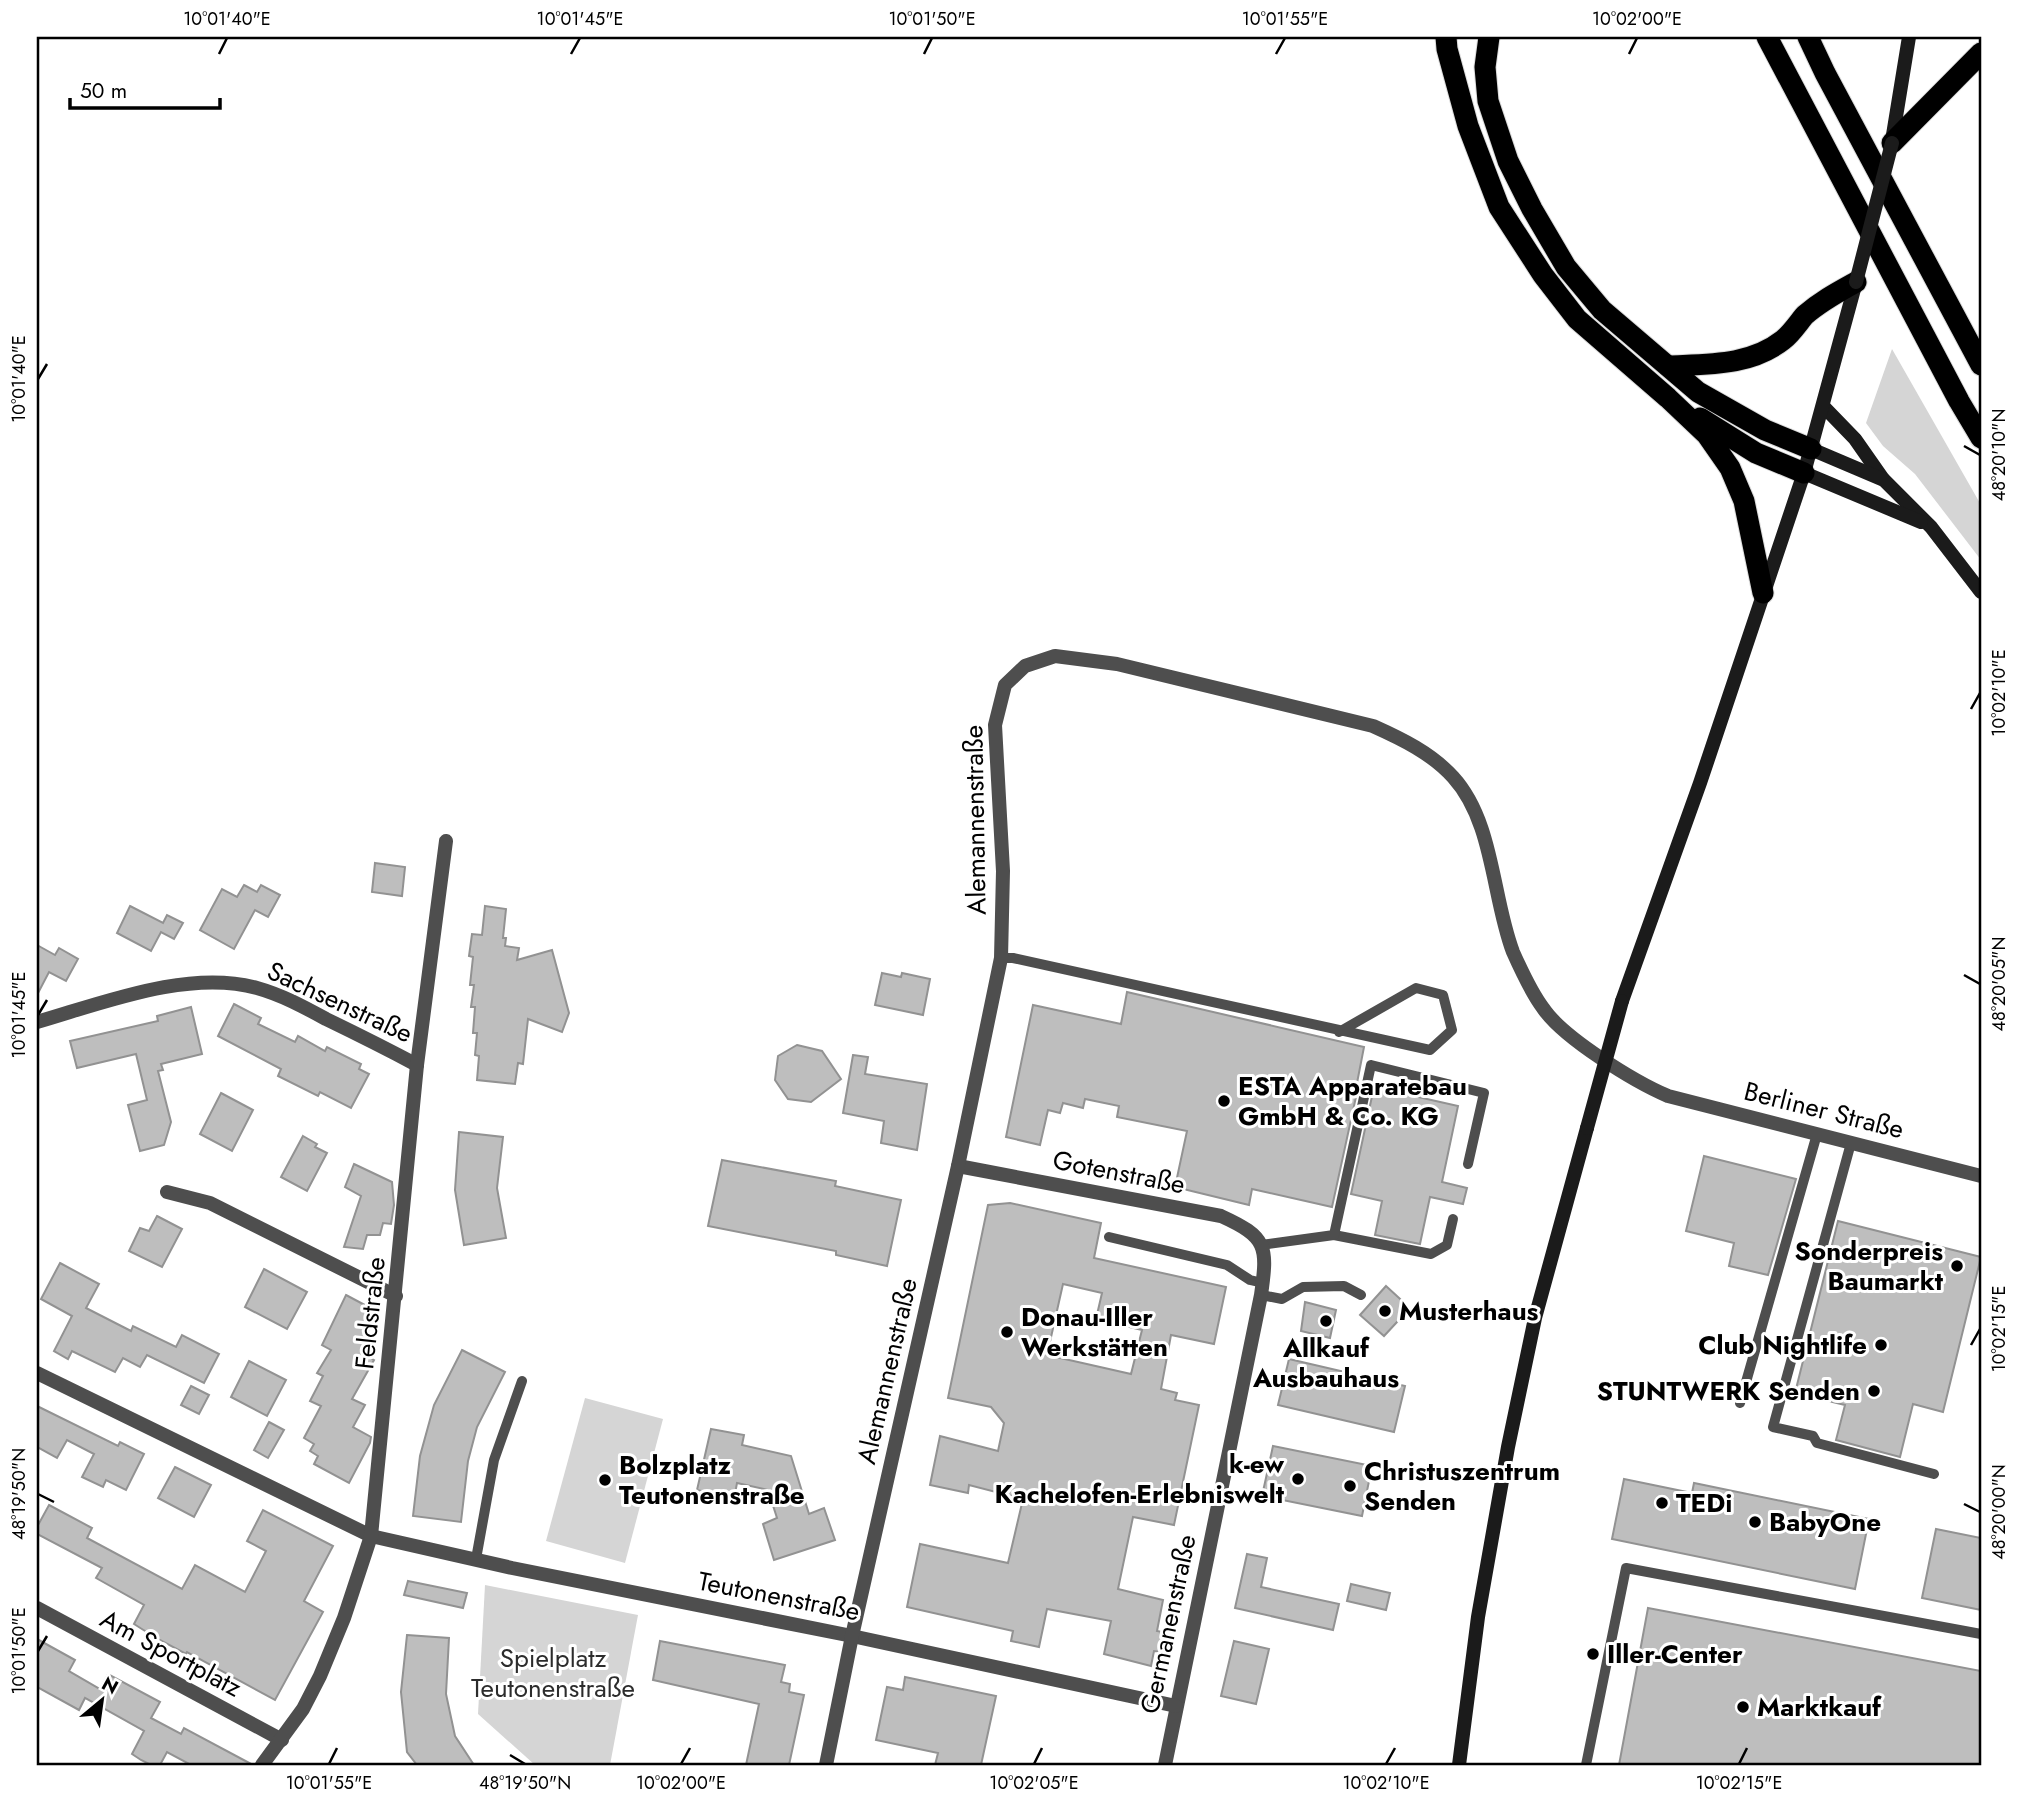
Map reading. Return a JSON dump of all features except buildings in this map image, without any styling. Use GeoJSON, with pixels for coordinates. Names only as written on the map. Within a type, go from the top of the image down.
{"type":"FeatureCollection","features":[{"type":"Feature","properties":{"kind":"highway"},"geometry":{"type":"LineString","coordinates":[[1446,37],[1468,126],[1499,207],[1543,275],[1577,319],[1707,435],[1730,468],[1744,501],[1763,593]]}},
{"type":"Feature","properties":{"kind":"highway"},"geometry":{"type":"LineString","coordinates":[[1489,37],[1485,67],[1488,102],[1508,161],[1531,209],[1566,267],[1602,310],[1698,391],[1765,430],[1811,449]]}},
{"type":"Feature","properties":{"kind":"highway"},"geometry":{"type":"LineString","coordinates":[[1767,37],[1981,438]]}},
{"type":"Feature","properties":{"kind":"highway"},"geometry":{"type":"LineString","coordinates":[[1808,37],[1981,365]]}},
{"type":"Feature","properties":{"kind":"highway"},"geometry":{"type":"LineString","coordinates":[[1892,143],[1981,53]]}},
{"type":"Feature","properties":{"kind":"highway"},"geometry":{"type":"LineString","coordinates":[[1668,366],[1733,362],[1754,357],[1786,339],[1804,316],[1829,297],[1856,282]]}},
{"type":"Feature","properties":{"kind":"highway"},"geometry":{"type":"LineString","coordinates":[[1668,398],[1756,453],[1804,473]]}},
{"type":"Feature","properties":{"kind":"main road"},"geometry":{"type":"LineString","coordinates":[[1458,1765],[1478,1617],[1508,1447],[1535,1318],[1622,1001],[1700,783],[1804,473],[1892,143],[1909,37]]}},
{"type":"Feature","properties":{"kind":"main road"},"geometry":{"type":"LineString","coordinates":[[1823,406],[1855,439],[1884,480],[1931,527],[1981,592]]}},
{"type":"Feature","properties":{"kind":"main road"},"geometry":{"type":"LineString","coordinates":[[1811,449],[1884,480]]}},
{"type":"Feature","properties":{"kind":"main road"},"geometry":{"type":"LineString","coordinates":[[1804,473],[1931,527]]}},
{"type":"Feature","properties":{"kind":"street","name":"Alemannenstraße"},"geometry":{"type":"LineString","coordinates":[[826,1765],[1001,958],[1003,871],[995,725],[1004,685],[1025,666],[1055,656],[1117,664],[1373,726],[1404,739],[1433,758],[1454,778],[1471,802],[1483,836],[1513,950],[1541,1006],[1562,1030],[1655,1090]]}},
{"type":"Feature","properties":{"kind":"street","name":"Feldstraße"},"geometry":{"type":"LineString","coordinates":[[262,1765],[303,1709],[320,1676],[344,1618],[371,1536],[417,1065],[446,841]]}},
{"type":"Feature","properties":{"kind":"street","name":"Sachsenstraße"},"geometry":{"type":"LineString","coordinates":[[37,1021],[143,991],[194,983],[232,984],[257,988],[291,1001],[417,1065]]}},
{"type":"Feature","properties":{"kind":"street","name":"Berliner Straße"},"geometry":{"type":"LineString","coordinates":[[1655,1090],[1981,1176]]}},
{"type":"Feature","properties":{"kind":"street","name":"Gotenstraße"},"geometry":{"type":"LineString","coordinates":[[958,1166],[1221,1216],[1249,1229],[1261,1245]]}},
{"type":"Feature","properties":{"kind":"street"},"geometry":{"type":"LineString","coordinates":[[167,1192],[210,1203],[396,1296]]}},
{"type":"Feature","properties":{"kind":"street","name":"Germanenstraße"},"geometry":{"type":"LineString","coordinates":[[1165,1765],[1262,1289],[1265,1262],[1261,1245]]}},
{"type":"Feature","properties":{"kind":"street"},"geometry":{"type":"LineString","coordinates":[[37,1373],[371,1536]]}},
{"type":"Feature","properties":{"kind":"street","name":"Teutonenstraße"},"geometry":{"type":"LineString","coordinates":[[371,1536],[1176,1706]]}},
{"type":"Feature","properties":{"kind":"street","name":"Am Sportplatz"},"geometry":{"type":"LineString","coordinates":[[37,1608],[282,1740]]}},
{"type":"Feature","properties":{"kind":"lane"},"geometry":{"type":"LineString","coordinates":[[1001,958],[1026,961],[1339,1032],[1430,1050],[1452,1030],[1443,995],[1416,988],[1339,1032]]}},
{"type":"Feature","properties":{"kind":"lane"},"geometry":{"type":"LineString","coordinates":[[1334,1235],[1371,1065],[1484,1093],[1468,1164]]}},
{"type":"Feature","properties":{"kind":"lane"},"geometry":{"type":"LineString","coordinates":[[1740,1403],[1817,1134]]}},
{"type":"Feature","properties":{"kind":"lane"},"geometry":{"type":"LineString","coordinates":[[1852,1143],[1773,1427],[1813,1436],[1817,1443],[1934,1474]]}},
{"type":"Feature","properties":{"kind":"lane"},"geometry":{"type":"LineString","coordinates":[[1261,1245],[1334,1235],[1431,1254],[1447,1245],[1453,1219]]}},
{"type":"Feature","properties":{"kind":"lane"},"geometry":{"type":"LineString","coordinates":[[1109,1237],[1227,1265],[1282,1299],[1303,1287],[1344,1286],[1361,1295]]}},
{"type":"Feature","properties":{"kind":"lane"},"geometry":{"type":"LineString","coordinates":[[476,1559],[494,1460],[522,1381]]}},
{"type":"Feature","properties":{"kind":"lane"},"geometry":{"type":"LineString","coordinates":[[1586,1765],[1626,1568],[1981,1634]]}},
{"type":"Feature","properties":{"kind":"green space"},"geometry":{"type":"Polygon","coordinates":[[[1892,349],[1981,505],[1981,560],[1915,474],[1883,446],[1866,423],[1892,349]]]}},
{"type":"Feature","properties":{"kind":"green space","name":"Bolzplatz Teutonenstraße"},"geometry":{"type":"Polygon","coordinates":[[[585,1398],[663,1419],[625,1563],[546,1541],[585,1398]]]}},
{"type":"Feature","properties":{"kind":"green space","name":"Spielplatz Teutonenstraße"},"geometry":{"type":"Polygon","coordinates":[[[485,1585],[638,1615],[610,1765],[535,1765],[478,1714],[485,1585]]]}},
{"type":"Feature","properties":{"kind":"place","name":"ESTA Apparatebau GmbH & Co. KG"},"geometry":{"type":"Point","coordinates":[1224,1101]}},
{"type":"Feature","properties":{"kind":"place","name":"Sonderpreis Baumarkt"},"geometry":{"type":"Point","coordinates":[1957,1266]}},
{"type":"Feature","properties":{"kind":"place","name":"Musterhaus"},"geometry":{"type":"Point","coordinates":[1385,1311]}},
{"type":"Feature","properties":{"kind":"place","name":"Allkauf Ausbauhaus"},"geometry":{"type":"Point","coordinates":[1326,1321]}},
{"type":"Feature","properties":{"kind":"place","name":"Donau-Iller Werkstätten"},"geometry":{"type":"Point","coordinates":[1007,1332]}},
{"type":"Feature","properties":{"kind":"place","name":"Club Nightlife"},"geometry":{"type":"Point","coordinates":[1881,1345]}},
{"type":"Feature","properties":{"kind":"place","name":"STUNTWERK Senden"},"geometry":{"type":"Point","coordinates":[1874,1391]}},
{"type":"Feature","properties":{"kind":"place","name":"k-ew Kachelofen-Erlebniswelt"},"geometry":{"type":"Point","coordinates":[1298,1479]}},
{"type":"Feature","properties":{"kind":"place","name":"Bolzplatz Teutonenstraße"},"geometry":{"type":"Point","coordinates":[605,1480]}},
{"type":"Feature","properties":{"kind":"place","name":"Christuszentrum Senden"},"geometry":{"type":"Point","coordinates":[1350,1486]}},
{"type":"Feature","properties":{"kind":"place","name":"TEDi"},"geometry":{"type":"Point","coordinates":[1662,1503]}},
{"type":"Feature","properties":{"kind":"place","name":"BabyOne"},"geometry":{"type":"Point","coordinates":[1755,1522]}},
{"type":"Feature","properties":{"kind":"place","name":"Iller-Center"},"geometry":{"type":"Point","coordinates":[1593,1654]}},
{"type":"Feature","properties":{"kind":"place","name":"Marktkauf"},"geometry":{"type":"Point","coordinates":[1743,1707]}}]}
